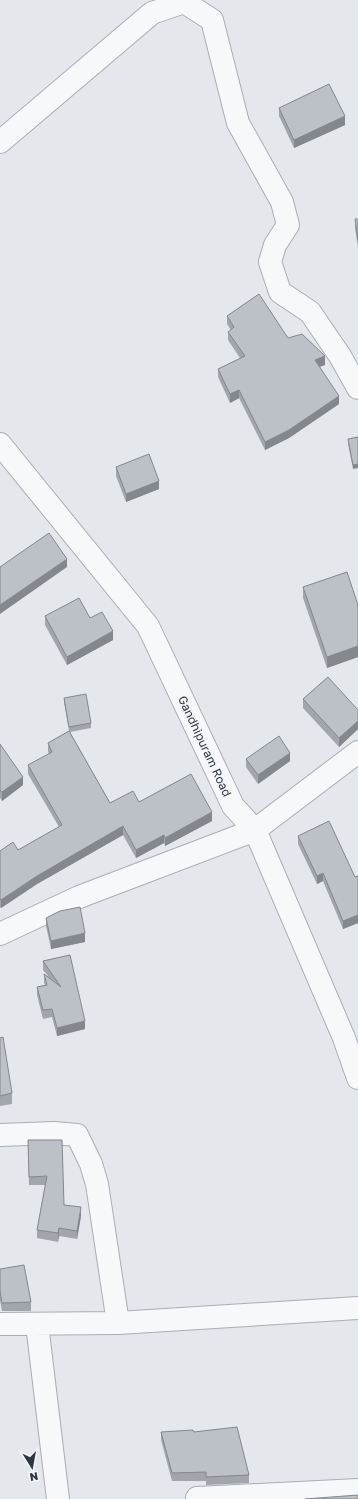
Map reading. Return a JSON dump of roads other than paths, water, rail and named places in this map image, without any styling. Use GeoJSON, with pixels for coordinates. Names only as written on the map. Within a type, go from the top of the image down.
{"type":"FeatureCollection","features":[{"type":"Feature","properties":{"kind":"street"},"geometry":{"type":"LineString","coordinates":[[0,142],[152,14],[184,2],[212,20],[238,123],[282,202],[288,225],[275,245],[270,262],[280,292],[310,312],[340,356],[358,388]]}},
{"type":"Feature","properties":{"kind":"street","name":"Gandhipuram Road"},"geometry":{"type":"LineString","coordinates":[[0,444],[148,626],[233,806],[255,830],[344,1038],[358,1078]]}},
{"type":"Feature","properties":{"kind":"street"},"geometry":{"type":"LineString","coordinates":[[0,934],[79,897],[255,830],[358,752]]}},
{"type":"Feature","properties":{"kind":"street"},"geometry":{"type":"LineString","coordinates":[[0,1135],[54,1133],[77,1136],[91,1164],[97,1184],[118,1323]]}},
{"type":"Feature","properties":{"kind":"street"},"geometry":{"type":"LineString","coordinates":[[0,1324],[118,1323],[358,1308]]}},
{"type":"Feature","properties":{"kind":"street"},"geometry":{"type":"LineString","coordinates":[[37,1324],[58,1499]]}},
{"type":"Feature","properties":{"kind":"street"},"geometry":{"type":"LineString","coordinates":[[197,1498],[358,1490]]}}]}
